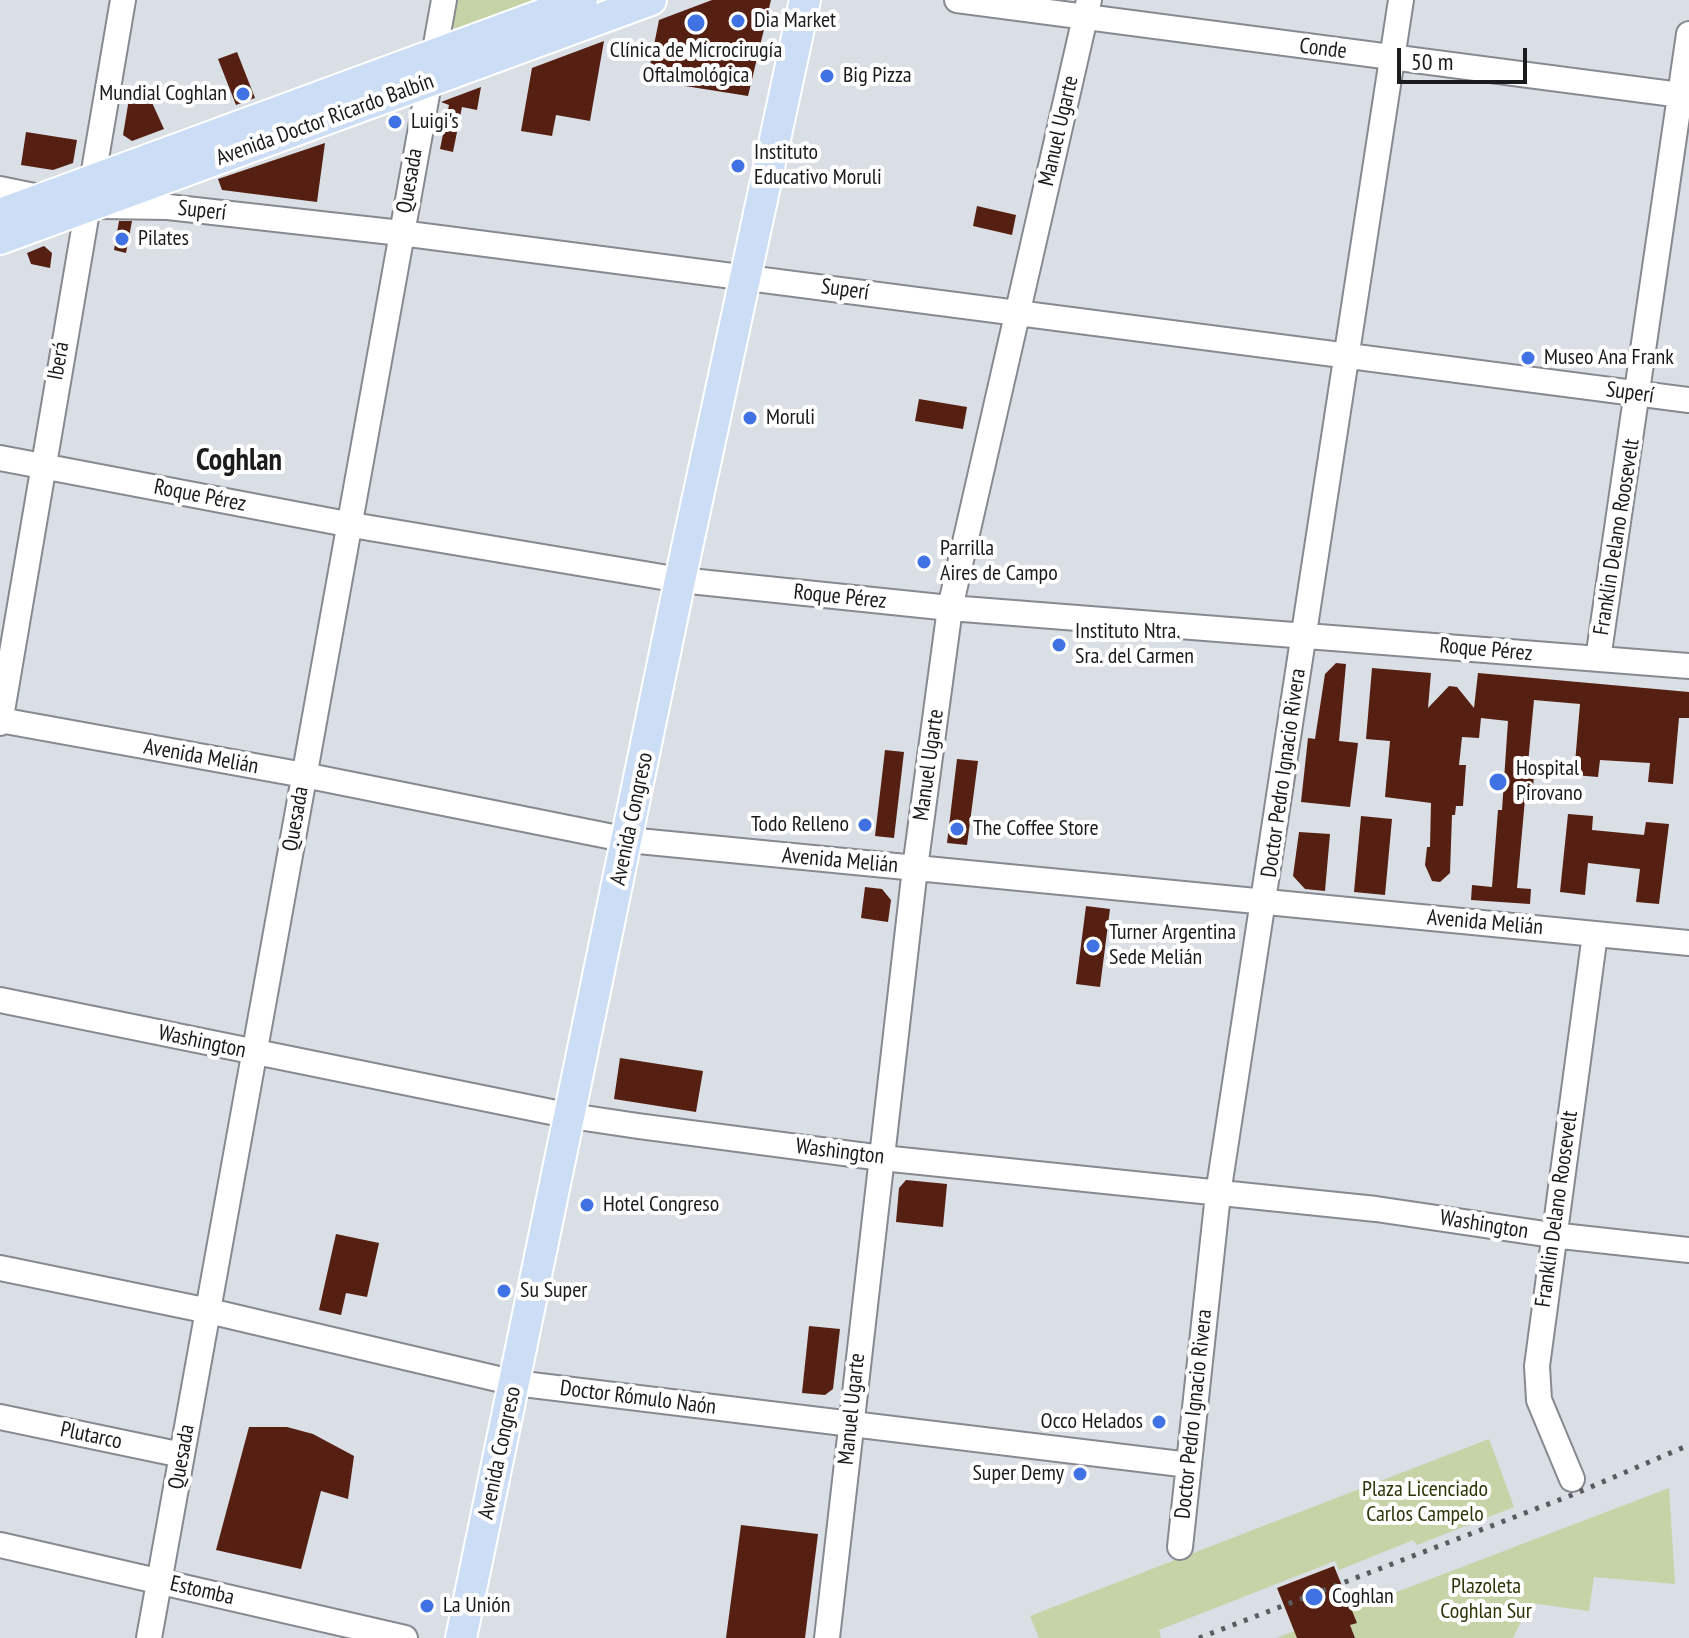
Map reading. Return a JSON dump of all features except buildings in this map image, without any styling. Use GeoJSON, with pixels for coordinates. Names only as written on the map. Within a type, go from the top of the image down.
{"type":"FeatureCollection","features":[{"type":"Feature","properties":{"kind":"main road","name":"Avenida Doctor Ricardo Balbín"},"geometry":{"type":"LineString","coordinates":[[431,68],[582,0]]}},
{"type":"Feature","properties":{"kind":"main road","name":"Avenida Doctor Ricardo Balbín"},"geometry":{"type":"LineString","coordinates":[[0,239],[88,193],[431,68],[651,0]]}},
{"type":"Feature","properties":{"kind":"main road","name":"Avenida Congreso"},"geometry":{"type":"LineString","coordinates":[[461,1638],[680,580],[805,0]]}},
{"type":"Feature","properties":{"kind":"main road","name":"Avenida Doctor Ricardo Balbín"},"geometry":{"type":"LineString","coordinates":[[0,214],[46,198],[88,193]]}},
{"type":"Feature","properties":{"kind":"street","name":"Iberá"},"geometry":{"type":"LineString","coordinates":[[0,721],[41,466],[123,0]]}},
{"type":"Feature","properties":{"kind":"street","name":"Quesada"},"geometry":{"type":"LineString","coordinates":[[149,1638],[352,525],[444,0]]}},
{"type":"Feature","properties":{"kind":"street","name":"Conde"},"geometry":{"type":"LineString","coordinates":[[957,0],[1087,9],[1392,58],[1684,95]]}},
{"type":"Feature","properties":{"kind":"street","name":"Doctor Pedro Ignacio Rivera"},"geometry":{"type":"LineString","coordinates":[[1180,1547],[1218,1194],[1401,0]]}},
{"type":"Feature","properties":{"kind":"street","name":"Manuel Ugarte"},"geometry":{"type":"LineString","coordinates":[[827,1638],[915,868],[950,608],[1087,9]]}},
{"type":"Feature","properties":{"kind":"street","name":"Franklin Delano Roosevelt"},"geometry":{"type":"LineString","coordinates":[[1598,659],[1684,95],[1689,34]]}},
{"type":"Feature","properties":{"kind":"street"},"geometry":{"type":"LineString","coordinates":[[0,189],[46,198]]}},
{"type":"Feature","properties":{"kind":"street","name":"Superí"},"geometry":{"type":"LineString","coordinates":[[88,193],[168,207],[401,233],[1689,400]]}},
{"type":"Feature","properties":{"kind":"street","name":"Roque Pérez"},"geometry":{"type":"LineString","coordinates":[[0,458],[352,525],[680,580],[950,608],[1689,666]]}},
{"type":"Feature","properties":{"kind":"street","name":"Avenida Melián"},"geometry":{"type":"LineString","coordinates":[[0,721],[304,775],[628,840],[1689,943]]}},
{"type":"Feature","properties":{"kind":"street","name":"Franklin Delano Roosevelt"},"geometry":{"type":"LineString","coordinates":[[1572,1479],[1539,1400],[1538,1386],[1552,1235],[1595,934]]}},
{"type":"Feature","properties":{"kind":"street","name":"Washington"},"geometry":{"type":"LineString","coordinates":[[0,1000],[571,1116],[882,1158],[1376,1209],[1552,1235],[1689,1250]]}},
{"type":"Feature","properties":{"kind":"street","name":"Doctor Rómulo Naón"},"geometry":{"type":"LineString","coordinates":[[0,1268],[209,1311],[515,1383],[1189,1465]]}},
{"type":"Feature","properties":{"kind":"street","name":"Plutarco"},"geometry":{"type":"LineString","coordinates":[[0,1417],[182,1455]]}},
{"type":"Feature","properties":{"kind":"street","name":"Estomba"},"geometry":{"type":"LineString","coordinates":[[0,1545],[405,1638]]}},
{"type":"Feature","properties":{"kind":"green space"},"geometry":{"type":"Polygon","coordinates":[[[455,0],[539,0],[460,32],[450,25],[455,0]]]}},
{"type":"Feature","properties":{"kind":"green space","name":"Plaza Licenciado Carlos Campelo"},"geometry":{"type":"Polygon","coordinates":[[[1489,1439],[1514,1507],[1417,1545],[1413,1540],[1339,1570],[1335,1561],[1159,1630],[1161,1638],[1039,1638],[1030,1616],[1489,1439]]]}},
{"type":"Feature","properties":{"kind":"green space","name":"Plazoleta Coghlan Sur"},"geometry":{"type":"Polygon","coordinates":[[[1669,1488],[1675,1584],[1594,1577],[1589,1611],[1530,1603],[1513,1638],[1276,1638],[1669,1488]]]}},
{"type":"Feature","properties":{"kind":"railway"},"geometry":{"type":"LineString","coordinates":[[1199,1638],[1572,1495],[1689,1445]]}},
{"type":"Feature","properties":{"kind":"place","name":"Dia Market"},"geometry":{"type":"Point","coordinates":[738,21]}},
{"type":"Feature","properties":{"kind":"place","name":"Clínica de Microcirugía Oftalmológica"},"geometry":{"type":"Point","coordinates":[696,23]}},
{"type":"Feature","properties":{"kind":"place","name":"Big Pizza"},"geometry":{"type":"Point","coordinates":[827,76]}},
{"type":"Feature","properties":{"kind":"place","name":"Mundial Coghlan"},"geometry":{"type":"Point","coordinates":[243,94]}},
{"type":"Feature","properties":{"kind":"place","name":"Luigi's"},"geometry":{"type":"Point","coordinates":[395,122]}},
{"type":"Feature","properties":{"kind":"place","name":"Instituto Educativo Moruli"},"geometry":{"type":"Point","coordinates":[738,166]}},
{"type":"Feature","properties":{"kind":"place","name":"Pilates"},"geometry":{"type":"Point","coordinates":[122,239]}},
{"type":"Feature","properties":{"kind":"place","name":"Museo Ana Frank"},"geometry":{"type":"Point","coordinates":[1528,358]}},
{"type":"Feature","properties":{"kind":"place","name":"Moruli"},"geometry":{"type":"Point","coordinates":[750,418]}},
{"type":"Feature","properties":{"kind":"place","name":"Parrilla Aires de Campo"},"geometry":{"type":"Point","coordinates":[924,562]}},
{"type":"Feature","properties":{"kind":"place","name":"Instituto Ntra. Sra. del Carmen"},"geometry":{"type":"Point","coordinates":[1059,645]}},
{"type":"Feature","properties":{"kind":"place","name":"Hospital Pirovano"},"geometry":{"type":"Point","coordinates":[1498,782]}},
{"type":"Feature","properties":{"kind":"place","name":"Todo Relleno"},"geometry":{"type":"Point","coordinates":[865,825]}},
{"type":"Feature","properties":{"kind":"place","name":"The Coffee Store"},"geometry":{"type":"Point","coordinates":[957,829]}},
{"type":"Feature","properties":{"kind":"place","name":"Turner Argentina Sede Melián"},"geometry":{"type":"Point","coordinates":[1093,946]}},
{"type":"Feature","properties":{"kind":"place","name":"Hotel Congreso"},"geometry":{"type":"Point","coordinates":[587,1205]}},
{"type":"Feature","properties":{"kind":"place","name":"Su Super"},"geometry":{"type":"Point","coordinates":[504,1291]}},
{"type":"Feature","properties":{"kind":"place","name":"Occo Helados"},"geometry":{"type":"Point","coordinates":[1159,1422]}},
{"type":"Feature","properties":{"kind":"place","name":"Super Demy"},"geometry":{"type":"Point","coordinates":[1080,1474]}},
{"type":"Feature","properties":{"kind":"place","name":"Coghlan"},"geometry":{"type":"Point","coordinates":[1314,1597]}},
{"type":"Feature","properties":{"kind":"place","name":"La Unión"},"geometry":{"type":"Point","coordinates":[427,1606]}},
{"type":"Feature","properties":{"kind":"district","name":"Coghlan"},"geometry":{"type":"Point","coordinates":[239,461]}}]}
